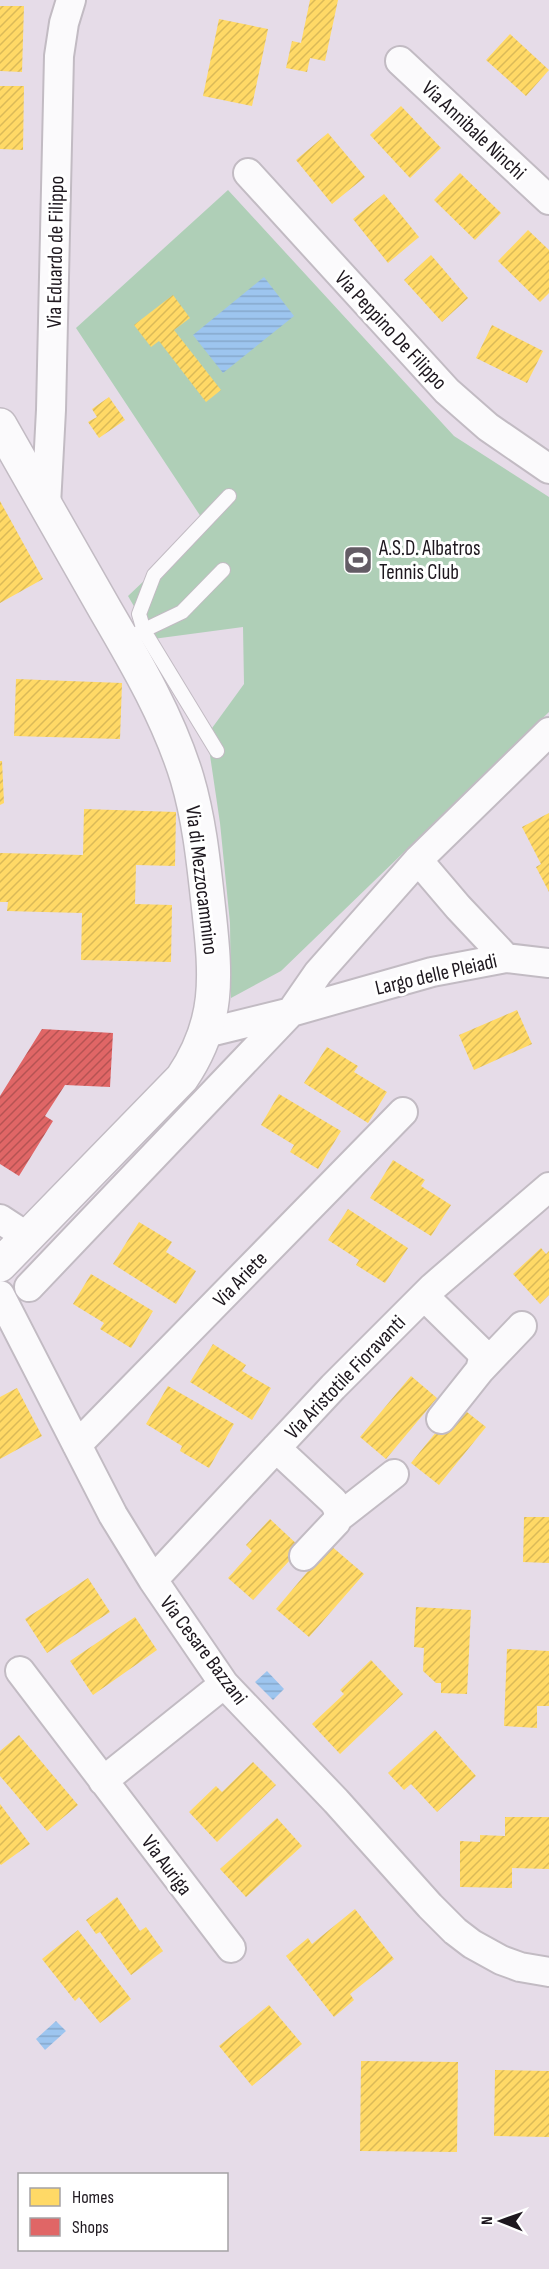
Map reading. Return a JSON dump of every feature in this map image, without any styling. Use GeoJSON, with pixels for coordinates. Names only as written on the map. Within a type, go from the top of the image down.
{"type":"FeatureCollection","features":[{"type":"Feature","properties":{"kind":"main road","name":"Via di Mezzocammino"},"geometry":{"type":"LineString","coordinates":[[0,425],[46,505],[134,635],[187,777],[199,825],[213,954],[213,997],[206,1033],[196,1057],[177,1084],[13,1228],[0,1265]]}},
{"type":"Feature","properties":{"kind":"street","name":"Via Eduardo de Filippo"},"geometry":{"type":"LineString","coordinates":[[46,505],[51,410],[59,56],[63,23],[71,0]]}},
{"type":"Feature","properties":{"kind":"street","name":"Via Annibale Ninchi"},"geometry":{"type":"LineString","coordinates":[[400,61],[549,200]]}},
{"type":"Feature","properties":{"kind":"street","name":"Via Peppino De Filippo"},"geometry":{"type":"LineString","coordinates":[[248,173],[447,391],[488,427],[549,469]]}},
{"type":"Feature","properties":{"kind":"street"},"geometry":{"type":"LineString","coordinates":[[29,1287],[291,1012],[318,973],[418,860],[528,750],[549,732]]}},
{"type":"Feature","properties":{"kind":"street","name":"Largo delle Pleiadi"},"geometry":{"type":"LineString","coordinates":[[418,860],[506,958]]}},
{"type":"Feature","properties":{"kind":"street","name":"Largo delle Pleiadi"},"geometry":{"type":"LineString","coordinates":[[206,1033],[291,1012],[432,972],[506,958]]}},
{"type":"Feature","properties":{"kind":"street"},"geometry":{"type":"LineString","coordinates":[[506,958],[549,963]]}},
{"type":"Feature","properties":{"kind":"street","name":"Via Ariete"},"geometry":{"type":"LineString","coordinates":[[78,1445],[403,1112]]}},
{"type":"Feature","properties":{"kind":"street","name":"Via Aristotile Fioravanti"},"geometry":{"type":"LineString","coordinates":[[153,1580],[276,1448],[424,1296],[549,1187]]}},
{"type":"Feature","properties":{"kind":"street","name":"Via Cesare Bazzani"},"geometry":{"type":"LineString","coordinates":[[0,1295],[113,1515],[153,1580],[224,1684],[336,1801],[455,1931],[472,1944],[501,1960],[520,1967],[549,1972]]}},
{"type":"Feature","properties":{"kind":"street"},"geometry":{"type":"LineString","coordinates":[[424,1296],[480,1351],[483,1359],[480,1370]]}},
{"type":"Feature","properties":{"kind":"street"},"geometry":{"type":"LineString","coordinates":[[441,1419],[480,1370],[522,1326]]}},
{"type":"Feature","properties":{"kind":"street"},"geometry":{"type":"LineString","coordinates":[[276,1448],[333,1501],[339,1517]]}},
{"type":"Feature","properties":{"kind":"street"},"geometry":{"type":"LineString","coordinates":[[304,1556],[339,1517],[394,1474]]}},
{"type":"Feature","properties":{"kind":"street","name":"Via Auriga"},"geometry":{"type":"LineString","coordinates":[[20,1671],[231,1948]]}},
{"type":"Feature","properties":{"kind":"street"},"geometry":{"type":"LineString","coordinates":[[102,1781],[224,1684]]}},
{"type":"Feature","properties":{"kind":"lane"},"geometry":{"type":"LineString","coordinates":[[217,751],[134,635],[139,614],[154,575],[230,496]]}},
{"type":"Feature","properties":{"kind":"lane"},"geometry":{"type":"LineString","coordinates":[[134,635],[182,612],[223,570]]}},
{"type":"Feature","properties":{"kind":"green space","name":"A.S.D. Albatros Tennis Club"},"geometry":{"type":"Polygon","coordinates":[[[228,190],[454,436],[549,497],[549,712],[281,971],[231,998],[230,923],[220,823],[207,735],[244,684],[243,627],[153,639],[128,596],[205,523],[76,328],[228,190]]]}},
{"type":"Feature","properties":{"kind":"water"},"geometry":{"type":"Polygon","coordinates":[[[264,277],[294,316],[223,373],[193,335],[264,277]]]}},
{"type":"Feature","properties":{"kind":"water"},"geometry":{"type":"Polygon","coordinates":[[[267,1671],[284,1689],[273,1700],[255,1682],[267,1671]]]}},
{"type":"Feature","properties":{"kind":"water"},"geometry":{"type":"Polygon","coordinates":[[[56,2021],[66,2031],[45,2050],[36,2039],[56,2021]]]}},
{"type":"Feature","properties":{"kind":"building: Homes"},"geometry":{"type":"Polygon","coordinates":[[[310,0],[338,0],[325,61],[310,58],[307,72],[286,68],[292,41],[301,43],[310,0]]]}},
{"type":"Feature","properties":{"kind":"building: Homes"},"geometry":{"type":"Polygon","coordinates":[[[0,6],[24,6],[22,72],[0,71],[0,6]]]}},
{"type":"Feature","properties":{"kind":"building: Homes"},"geometry":{"type":"Polygon","coordinates":[[[219,19],[268,29],[252,106],[203,96],[219,19]]]}},
{"type":"Feature","properties":{"kind":"building: Homes"},"geometry":{"type":"Polygon","coordinates":[[[510,34],[549,70],[526,96],[486,60],[510,34]]]}},
{"type":"Feature","properties":{"kind":"building: Homes"},"geometry":{"type":"Polygon","coordinates":[[[0,86],[24,86],[23,150],[0,149],[0,86]]]}},
{"type":"Feature","properties":{"kind":"building: Homes"},"geometry":{"type":"Polygon","coordinates":[[[401,106],[441,148],[410,178],[370,135],[401,106]]]}},
{"type":"Feature","properties":{"kind":"building: Homes"},"geometry":{"type":"Polygon","coordinates":[[[328,133],[365,177],[332,204],[296,160],[328,133]]]}},
{"type":"Feature","properties":{"kind":"building: Homes"},"geometry":{"type":"Polygon","coordinates":[[[460,173],[501,213],[475,240],[434,200],[460,173]]]}},
{"type":"Feature","properties":{"kind":"building: Homes"},"geometry":{"type":"Polygon","coordinates":[[[384,194],[419,237],[388,263],[353,219],[384,194]]]}},
{"type":"Feature","properties":{"kind":"building: Homes"},"geometry":{"type":"Polygon","coordinates":[[[528,230],[549,250],[549,293],[540,302],[498,261],[528,230]]]}},
{"type":"Feature","properties":{"kind":"building: Homes"},"geometry":{"type":"Polygon","coordinates":[[[431,255],[468,298],[442,322],[404,280],[431,255]]]}},
{"type":"Feature","properties":{"kind":"building: Homes"},"geometry":{"type":"Polygon","coordinates":[[[173,295],[190,318],[174,330],[221,390],[206,402],[159,341],[151,347],[134,325],[173,295]]]}},
{"type":"Feature","properties":{"kind":"building: Homes"},"geometry":{"type":"Polygon","coordinates":[[[492,325],[543,351],[527,383],[476,358],[492,325]]]}},
{"type":"Feature","properties":{"kind":"building: Homes"},"geometry":{"type":"Polygon","coordinates":[[[109,397],[125,420],[99,438],[88,422],[97,417],[92,409],[109,397]]]}},
{"type":"Feature","properties":{"kind":"building: Homes"},"geometry":{"type":"Polygon","coordinates":[[[0,501],[43,579],[0,603],[0,501]]]}},
{"type":"Feature","properties":{"kind":"building: Homes"},"geometry":{"type":"Polygon","coordinates":[[[16,679],[122,683],[120,739],[14,736],[16,679]]]}},
{"type":"Feature","properties":{"kind":"building: Homes"},"geometry":{"type":"Polygon","coordinates":[[[0,761],[2,761],[4,803],[0,805],[0,761]]]}},
{"type":"Feature","properties":{"kind":"building: Homes"},"geometry":{"type":"Polygon","coordinates":[[[84,809],[176,812],[175,866],[136,865],[135,904],[172,905],[171,962],[81,960],[82,913],[7,911],[8,902],[0,902],[0,853],[83,855],[84,809]]]}},
{"type":"Feature","properties":{"kind":"building: Homes"},"geometry":{"type":"Polygon","coordinates":[[[549,813],[549,892],[536,867],[541,864],[522,827],[549,813]]]}},
{"type":"Feature","properties":{"kind":"building: Homes"},"geometry":{"type":"Polygon","coordinates":[[[517,1010],[532,1044],[474,1070],[459,1035],[517,1010]]]}},
{"type":"Feature","properties":{"kind":"building: Homes"},"geometry":{"type":"Polygon","coordinates":[[[327,1047],[358,1066],[354,1072],[387,1092],[368,1123],[304,1083],[327,1047]]]}},
{"type":"Feature","properties":{"kind":"building: Homes"},"geometry":{"type":"Polygon","coordinates":[[[279,1094],[341,1131],[318,1169],[290,1152],[294,1145],[261,1125],[279,1094]]]}},
{"type":"Feature","properties":{"kind":"building: Homes"},"geometry":{"type":"Polygon","coordinates":[[[393,1160],[425,1180],[421,1186],[451,1205],[431,1236],[370,1198],[393,1160]]]}},
{"type":"Feature","properties":{"kind":"building: Homes"},"geometry":{"type":"Polygon","coordinates":[[[348,1209],[408,1248],[385,1283],[356,1265],[359,1260],[328,1240],[348,1209]]]}},
{"type":"Feature","properties":{"kind":"building: Homes"},"geometry":{"type":"Polygon","coordinates":[[[139,1222],[172,1242],[166,1252],[196,1271],[176,1304],[113,1264],[139,1222]]]}},
{"type":"Feature","properties":{"kind":"building: Homes"},"geometry":{"type":"Polygon","coordinates":[[[541,1248],[546,1254],[549,1251],[549,1295],[540,1304],[513,1274],[541,1248]]]}},
{"type":"Feature","properties":{"kind":"building: Homes"},"geometry":{"type":"Polygon","coordinates":[[[91,1274],[153,1311],[131,1348],[100,1329],[104,1323],[73,1304],[91,1274]]]}},
{"type":"Feature","properties":{"kind":"building: Homes"},"geometry":{"type":"Polygon","coordinates":[[[213,1344],[246,1365],[242,1371],[271,1388],[252,1420],[190,1382],[213,1344]]]}},
{"type":"Feature","properties":{"kind":"building: Homes"},"geometry":{"type":"Polygon","coordinates":[[[411,1376],[437,1398],[386,1459],[360,1437],[411,1376]]]}},
{"type":"Feature","properties":{"kind":"building: Homes"},"geometry":{"type":"Polygon","coordinates":[[[168,1386],[234,1424],[209,1468],[180,1451],[182,1446],[146,1424],[168,1386]]]}},
{"type":"Feature","properties":{"kind":"building: Homes"},"geometry":{"type":"Polygon","coordinates":[[[17,1388],[42,1436],[0,1459],[0,1397],[17,1388]]]}},
{"type":"Feature","properties":{"kind":"building: Homes"},"geometry":{"type":"Polygon","coordinates":[[[458,1405],[486,1427],[439,1485],[411,1463],[458,1405]]]}},
{"type":"Feature","properties":{"kind":"building: Homes"},"geometry":{"type":"Polygon","coordinates":[[[524,1517],[549,1517],[549,1563],[523,1562],[524,1517]]]}},
{"type":"Feature","properties":{"kind":"building: Homes"},"geometry":{"type":"Polygon","coordinates":[[[270,1519],[301,1548],[253,1600],[228,1578],[252,1551],[246,1545],[270,1519]]]}},
{"type":"Feature","properties":{"kind":"building: Homes"},"geometry":{"type":"Polygon","coordinates":[[[330,1545],[364,1574],[309,1637],[276,1609],[330,1545]]]}},
{"type":"Feature","properties":{"kind":"building: Homes"},"geometry":{"type":"Polygon","coordinates":[[[88,1578],[110,1612],[47,1653],[25,1619],[88,1578]]]}},
{"type":"Feature","properties":{"kind":"building: Homes"},"geometry":{"type":"Polygon","coordinates":[[[416,1607],[471,1610],[467,1694],[441,1693],[441,1683],[436,1683],[423,1671],[424,1648],[414,1647],[416,1607]]]}},
{"type":"Feature","properties":{"kind":"building: Homes"},"geometry":{"type":"Polygon","coordinates":[[[135,1617],[157,1650],[93,1695],[70,1661],[135,1617]]]}},
{"type":"Feature","properties":{"kind":"building: Homes"},"geometry":{"type":"Polygon","coordinates":[[[507,1649],[549,1651],[549,1706],[537,1706],[537,1728],[504,1726],[507,1649]]]}},
{"type":"Feature","properties":{"kind":"building: Homes"},"geometry":{"type":"Polygon","coordinates":[[[371,1660],[403,1694],[340,1754],[312,1724],[344,1694],[340,1690],[371,1660]]]}},
{"type":"Feature","properties":{"kind":"building: Homes"},"geometry":{"type":"Polygon","coordinates":[[[435,1730],[476,1776],[437,1812],[411,1784],[404,1790],[388,1773],[435,1730]]]}},
{"type":"Feature","properties":{"kind":"building: Homes"},"geometry":{"type":"Polygon","coordinates":[[[19,1735],[78,1805],[47,1831],[0,1776],[0,1751],[19,1735]]]}},
{"type":"Feature","properties":{"kind":"building: Homes"},"geometry":{"type":"Polygon","coordinates":[[[253,1762],[276,1785],[217,1842],[189,1812],[216,1786],[222,1792],[253,1762]]]}},
{"type":"Feature","properties":{"kind":"building: Homes"},"geometry":{"type":"Polygon","coordinates":[[[0,1804],[30,1844],[1,1865],[0,1864],[0,1804]]]}},
{"type":"Feature","properties":{"kind":"building: Homes"},"geometry":{"type":"Polygon","coordinates":[[[505,1817],[549,1817],[549,1869],[512,1868],[512,1888],[460,1887],[460,1841],[480,1842],[480,1835],[505,1836],[505,1817]]]}},
{"type":"Feature","properties":{"kind":"building: Homes"},"geometry":{"type":"Polygon","coordinates":[[[277,1818],[302,1846],[246,1897],[220,1869],[277,1818]]]}},
{"type":"Feature","properties":{"kind":"building: Homes"},"geometry":{"type":"Polygon","coordinates":[[[117,1897],[140,1931],[146,1927],[163,1951],[131,1975],[100,1932],[96,1934],[86,1920],[117,1897]]]}},
{"type":"Feature","properties":{"kind":"building: Homes"},"geometry":{"type":"Polygon","coordinates":[[[355,1909],[394,1959],[350,1994],[354,2000],[334,2017],[286,1956],[308,1938],[312,1944],[355,1909]]]}},
{"type":"Feature","properties":{"kind":"building: Homes"},"geometry":{"type":"Polygon","coordinates":[[[78,1930],[131,1999],[100,2023],[79,1997],[75,2001],[42,1959],[78,1930]]]}},
{"type":"Feature","properties":{"kind":"building: Homes"},"geometry":{"type":"Polygon","coordinates":[[[269,2005],[302,2044],[252,2086],[219,2046],[269,2005]]]}},
{"type":"Feature","properties":{"kind":"building: Homes"},"geometry":{"type":"Polygon","coordinates":[[[361,2061],[458,2062],[457,2152],[360,2151],[361,2061]]]}},
{"type":"Feature","properties":{"kind":"building: Homes"},"geometry":{"type":"Polygon","coordinates":[[[495,2070],[549,2071],[549,2137],[494,2136],[495,2070]]]}},
{"type":"Feature","properties":{"kind":"building: Shops"},"geometry":{"type":"Polygon","coordinates":[[[42,1029],[113,1033],[110,1087],[65,1085],[45,1116],[53,1121],[19,1176],[0,1164],[0,1096],[42,1029]]]}},
{"type":"Feature","properties":{"kind":"place","name":"A.S.D. Albatros Tennis Club"},"geometry":{"type":"Point","coordinates":[358,560]}}]}
